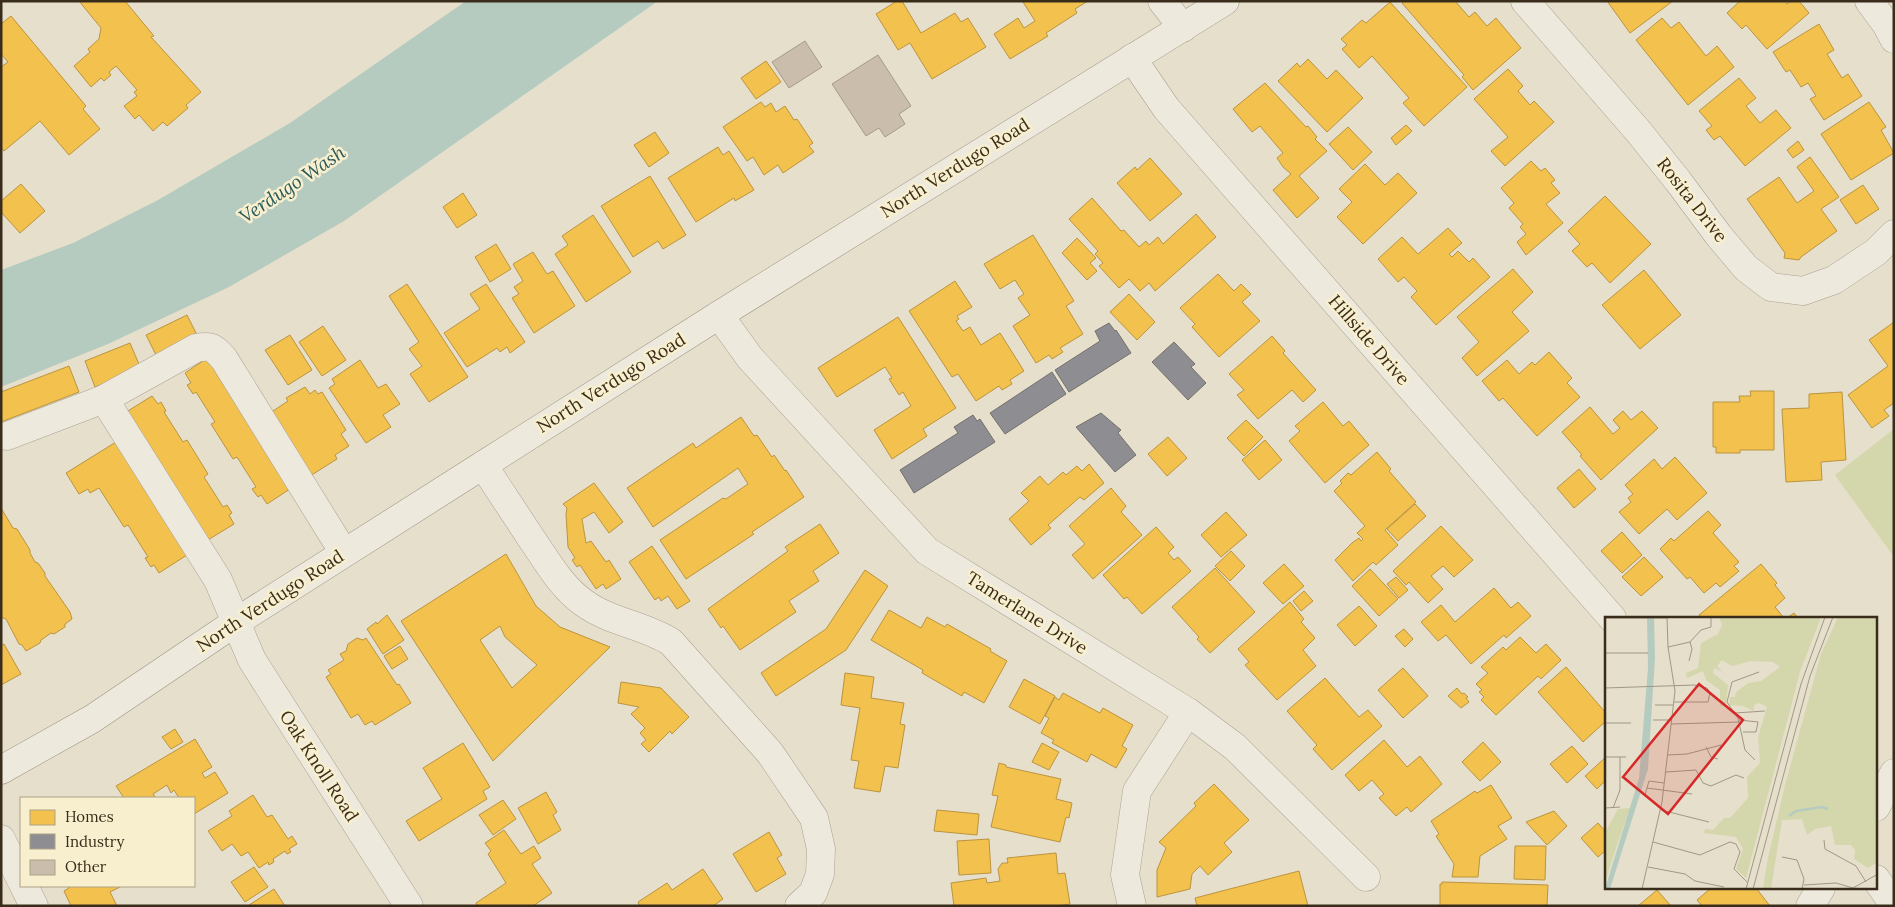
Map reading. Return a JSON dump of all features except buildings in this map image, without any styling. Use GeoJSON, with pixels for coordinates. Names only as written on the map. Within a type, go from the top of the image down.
{"type":"FeatureCollection","features":[{"type":"Feature","properties":{"kind":"street"},"geometry":{"type":"LineString","coordinates":[[1162,1],[1183,28]]}},
{"type":"Feature","properties":{"kind":"street","name":"North Verdugo Road"},"geometry":{"type":"LineString","coordinates":[[1,770],[92,718],[236,622],[719,315],[1224,1]]}},
{"type":"Feature","properties":{"kind":"street","name":"Rosita Drive"},"geometry":{"type":"LineString","coordinates":[[1525,1],[1638,131],[1746,268],[1771,288],[1803,291],[1834,280],[1876,252],[1894,234]]}},
{"type":"Feature","properties":{"kind":"street"},"geometry":{"type":"LineString","coordinates":[[1869,1],[1886,24],[1894,39]]}},
{"type":"Feature","properties":{"kind":"street","name":"Hillside Drive"},"geometry":{"type":"LineString","coordinates":[[1132,58],[1166,108],[1611,617]]}},
{"type":"Feature","properties":{"kind":"street","name":"Tamerlane Drive"},"geometry":{"type":"LineString","coordinates":[[719,315],[746,353],[927,551],[1188,712],[1235,746],[1366,877]]}},
{"type":"Feature","properties":{"kind":"street"},"geometry":{"type":"LineString","coordinates":[[7,436],[104,399],[196,348],[208,345],[224,359],[344,553]]}},
{"type":"Feature","properties":{"kind":"street","name":"Oak Knoll Road"},"geometry":{"type":"LineString","coordinates":[[104,399],[218,580],[252,660],[409,906]]}},
{"type":"Feature","properties":{"kind":"street"},"geometry":{"type":"LineString","coordinates":[[483,465],[548,564],[567,589],[585,604],[606,615],[656,633],[671,642],[770,753],[814,818],[822,849],[820,874],[813,893],[799,906]]}},
{"type":"Feature","properties":{"kind":"street"},"geometry":{"type":"LineString","coordinates":[[1132,906],[1125,875],[1137,791],[1188,712]]}},
{"type":"Feature","properties":{"kind":"street"},"geometry":{"type":"LineString","coordinates":[[1878,803],[1894,773]]}},
{"type":"Feature","properties":{"kind":"street"},"geometry":{"type":"LineString","coordinates":[[1,839],[20,878]]}},
{"type":"Feature","properties":{"kind":"street"},"geometry":{"type":"LineString","coordinates":[[1878,882],[1894,905]]}},
{"type":"Feature","properties":{"kind":"street"},"geometry":{"type":"LineString","coordinates":[[24,887],[34,906]]}},
{"type":"Feature","properties":{"kind":"street"},"geometry":{"type":"LineString","coordinates":[[1810,906],[1820,890]]}},
{"type":"Feature","properties":{"kind":"green space"},"geometry":{"type":"Polygon","coordinates":[[[1894,429],[1894,557],[1835,475],[1894,429]]]}},
{"type":"Feature","properties":{"kind":"water","name":"Verdugo Wash"},"geometry":{"type":"Polygon","coordinates":[[[466,1],[658,1],[344,221],[229,287],[108,344],[1,387],[1,270],[73,243],[158,200],[290,123],[466,1]]]}}]}
